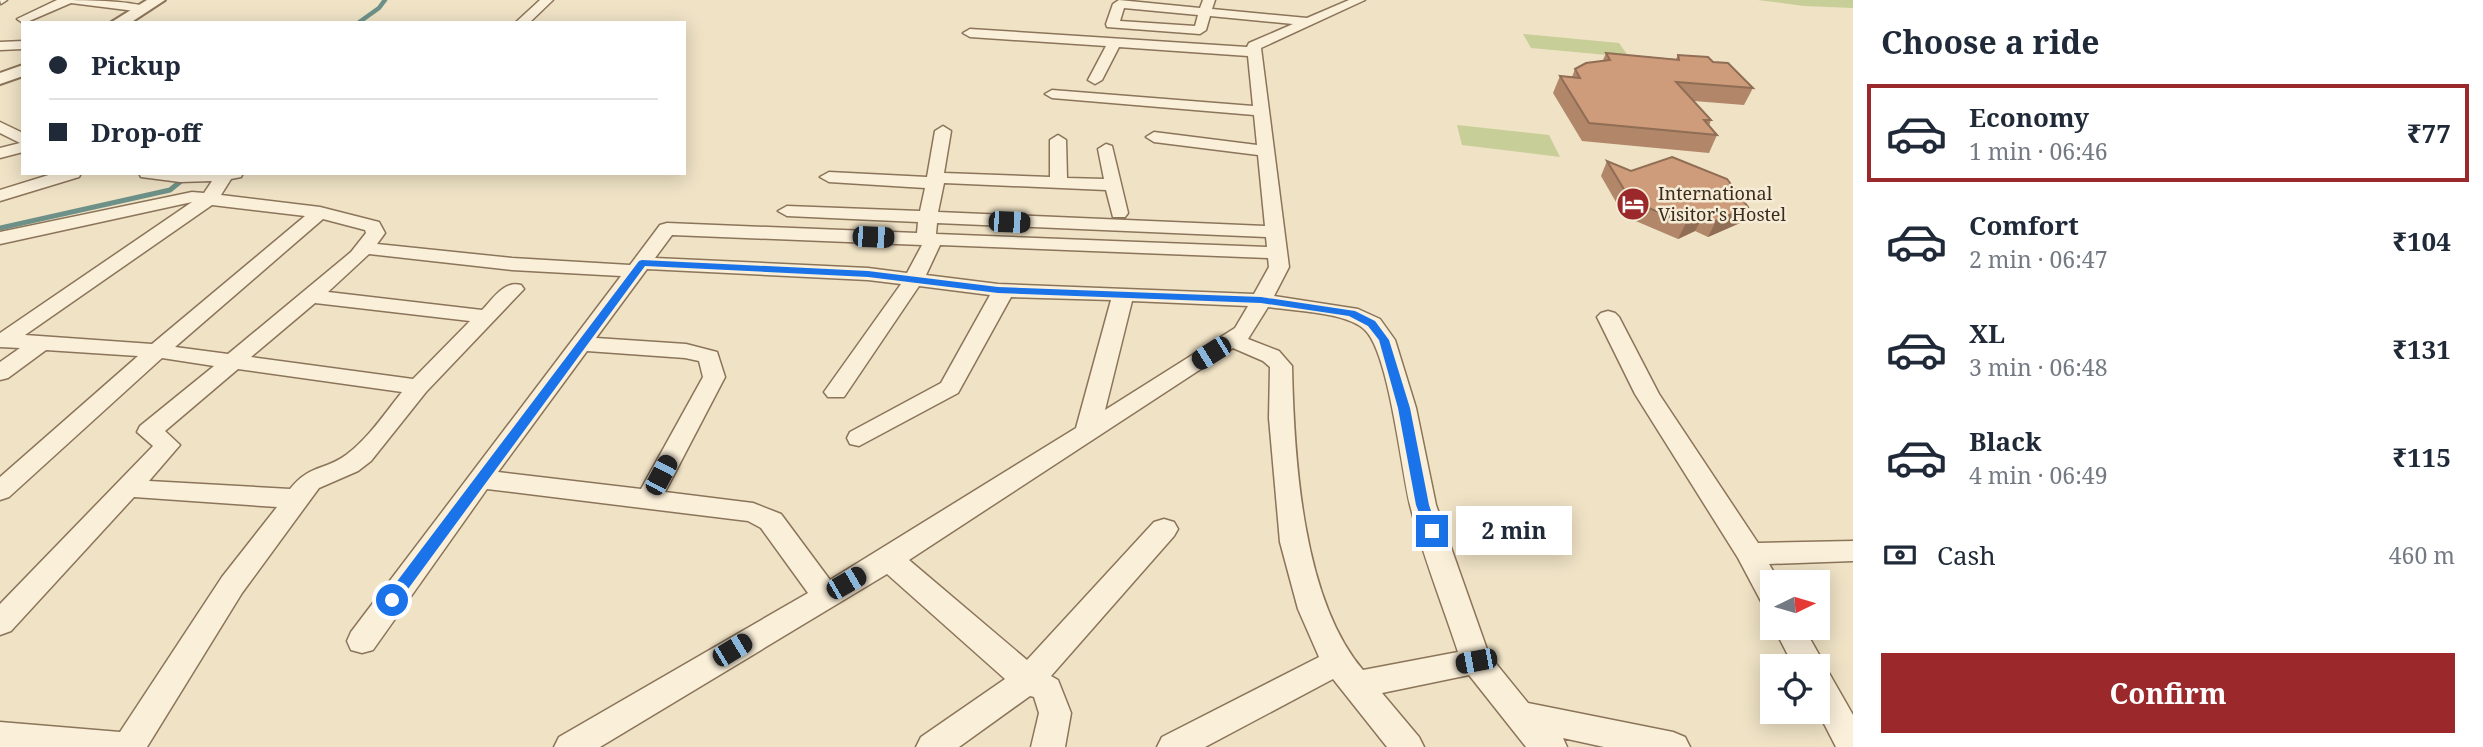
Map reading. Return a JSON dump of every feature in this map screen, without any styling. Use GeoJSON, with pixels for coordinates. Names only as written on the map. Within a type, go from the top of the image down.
{"type":"FeatureCollection","features":[{"type":"Feature","properties":{"kind":"street"},"geometry":{"type":"LineString","coordinates":[[23,19],[67,0]]}},
{"type":"Feature","properties":{"kind":"street"},"geometry":{"type":"LineString","coordinates":[[75,0],[143,8]]}},
{"type":"Feature","properties":{"kind":"street"},"geometry":{"type":"LineString","coordinates":[[121,21],[158,0]]}},
{"type":"Feature","properties":{"kind":"street"},"geometry":{"type":"LineString","coordinates":[[129,21],[166,0]]}},
{"type":"Feature","properties":{"kind":"street"},"geometry":{"type":"LineString","coordinates":[[523,21],[547,0]]}},
{"type":"Feature","properties":{"kind":"street"},"geometry":{"type":"LineString","coordinates":[[571,747],[888,559],[1244,332],[1279,267],[1263,111],[1252,62],[1254,46],[1359,0]]}},
{"type":"Feature","properties":{"kind":"street"},"geometry":{"type":"LineString","coordinates":[[1207,6],[1200,30],[1112,24],[1119,4],[1207,6],[1309,22]]}},
{"type":"Feature","properties":{"kind":"street"},"geometry":{"type":"LineString","coordinates":[[970,33],[1115,42],[1252,62]]}},
{"type":"Feature","properties":{"kind":"street"},"geometry":{"type":"LineString","coordinates":[[1096,80],[1115,42]]}},
{"type":"Feature","properties":{"kind":"street"},"geometry":{"type":"LineString","coordinates":[[0,46],[21,45]]}},
{"type":"Feature","properties":{"kind":"street"},"geometry":{"type":"LineString","coordinates":[[1107,56],[1203,64]]}},
{"type":"Feature","properties":{"kind":"street"},"geometry":{"type":"LineString","coordinates":[[0,77],[21,69]]}},
{"type":"Feature","properties":{"kind":"street"},"geometry":{"type":"LineString","coordinates":[[1052,94],[1263,111]]}},
{"type":"Feature","properties":{"kind":"street"},"geometry":{"type":"LineString","coordinates":[[0,127],[21,138]]}},
{"type":"Feature","properties":{"kind":"street"},"geometry":{"type":"LineString","coordinates":[[836,392],[913,281],[929,232],[943,131]]}},
{"type":"Feature","properties":{"kind":"street"},"geometry":{"type":"LineString","coordinates":[[1154,137],[1267,150]]}},
{"type":"Feature","properties":{"kind":"street"},"geometry":{"type":"LineString","coordinates":[[1058,140],[1059,184]]}},
{"type":"Feature","properties":{"kind":"street"},"geometry":{"type":"LineString","coordinates":[[0,153],[21,148]]}},
{"type":"Feature","properties":{"kind":"street"},"geometry":{"type":"LineString","coordinates":[[1106,149],[1119,213]]}},
{"type":"Feature","properties":{"kind":"street"},"geometry":{"type":"LineString","coordinates":[[0,196],[67,175]]}},
{"type":"Feature","properties":{"kind":"street"},"geometry":{"type":"LineString","coordinates":[[0,623],[167,445],[149,432],[311,296],[364,248],[376,233],[372,226],[220,181],[160,175]]}},
{"type":"Feature","properties":{"kind":"street"},"geometry":{"type":"LineString","coordinates":[[829,177],[1114,186]]}},
{"type":"Feature","properties":{"kind":"street"},"geometry":{"type":"LineString","coordinates":[[0,238],[192,197],[220,181]]}},
{"type":"Feature","properties":{"kind":"street"},"geometry":{"type":"LineString","coordinates":[[2,340],[220,181]]}},
{"type":"Feature","properties":{"kind":"street"},"geometry":{"type":"LineString","coordinates":[[787,211],[929,232]]}},
{"type":"Feature","properties":{"kind":"street"},"geometry":{"type":"LineString","coordinates":[[0,491],[157,351],[320,212]]}},
{"type":"Feature","properties":{"kind":"street"},"geometry":{"type":"LineString","coordinates":[[362,641],[667,229],[929,232],[1277,243]]}},
{"type":"Feature","properties":{"kind":"street"},"geometry":{"type":"LineString","coordinates":[[364,248],[512,264],[768,267],[868,274],[998,290],[1261,300],[1351,313],[1371,324],[1384,340],[1404,408],[1423,505],[1476,661],[1519,715],[1550,747]]}},
{"type":"Feature","properties":{"kind":"street"},"geometry":{"type":"LineString","coordinates":[[0,737],[126,747],[232,585],[297,499],[317,477],[342,470],[357,460],[418,387],[514,289]]}},
{"type":"Feature","properties":{"kind":"street"},"geometry":{"type":"LineString","coordinates":[[859,438],[950,388],[1001,296],[998,290]]}},
{"type":"Feature","properties":{"kind":"street"},"geometry":{"type":"LineString","coordinates":[[1087,432],[1123,295]]}},
{"type":"Feature","properties":{"kind":"street"},"geometry":{"type":"LineString","coordinates":[[311,296],[486,317]]}},
{"type":"Feature","properties":{"kind":"street"},"geometry":{"type":"LineString","coordinates":[[1608,317],[1647,394],[1760,573]]}},
{"type":"Feature","properties":{"kind":"street"},"geometry":{"type":"LineString","coordinates":[[2,340],[157,351],[418,387]]}},
{"type":"Feature","properties":{"kind":"street"},"geometry":{"type":"LineString","coordinates":[[1232,340],[1271,356],[1281,366],[1281,418],[1294,542],[1313,609],[1347,673],[1407,747]]}},
{"type":"Feature","properties":{"kind":"street"},"geometry":{"type":"LineString","coordinates":[[0,373],[41,343]]}},
{"type":"Feature","properties":{"kind":"street"},"geometry":{"type":"LineString","coordinates":[[581,344],[686,351],[709,357],[714,377],[648,500]]}},
{"type":"Feature","properties":{"kind":"street"},"geometry":{"type":"LineString","coordinates":[[480,479],[753,512],[771,521],[825,595]]}},
{"type":"Feature","properties":{"kind":"street"},"geometry":{"type":"LineString","coordinates":[[141,490],[297,499]]}},
{"type":"Feature","properties":{"kind":"street"},"geometry":{"type":"LineString","coordinates":[[933,747],[1028,680],[1164,529]]}},
{"type":"Feature","properties":{"kind":"street"},"geometry":{"type":"LineString","coordinates":[[1750,554],[1853,551]]}},
{"type":"Feature","properties":{"kind":"street"},"geometry":{"type":"LineString","coordinates":[[888,559],[1028,680],[1047,689],[1055,713],[1048,747]]}},
{"type":"Feature","properties":{"kind":"street"},"geometry":{"type":"LineString","coordinates":[[1174,747],[1347,673],[1476,661]]}},
{"type":"Feature","properties":{"kind":"street"},"geometry":{"type":"LineString","coordinates":[[1830,704],[1853,747]]}},
{"type":"Feature","properties":{"kind":"street"},"geometry":{"type":"LineString","coordinates":[[1519,715],[1673,747]]}},
{"type":"Feature","properties":{"kind":"green space"},"geometry":{"type":"Polygon","coordinates":[[[1758,0],[1853,0],[1853,8],[1804,6],[1758,0]]]}},
{"type":"Feature","properties":{"kind":"green space"},"geometry":{"type":"Polygon","coordinates":[[[1523,34],[1619,43],[1629,57],[1531,48],[1523,34]]]}},
{"type":"Feature","properties":{"kind":"green space"},"geometry":{"type":"Polygon","coordinates":[[[1457,125],[1549,135],[1560,157],[1462,145],[1457,125]]]}},
{"type":"Feature","properties":{"kind":"building"},"geometry":{"type":"Polygon","coordinates":[[[1606,53],[1679,60],[1678,55],[1708,57],[1713,62],[1728,63],[1753,88],[1676,82],[1711,120],[1704,120],[1717,135],[1589,123],[1560,76],[1580,78],[1575,69],[1586,63],[1610,60],[1606,53]]]}},
{"type":"Feature","properties":{"kind":"building"},"geometry":{"type":"Polygon","coordinates":[[[1672,157],[1727,179],[1748,207],[1716,221],[1703,216],[1686,223],[1631,201],[1607,161],[1631,171],[1672,157]]]}},
{"type":"Feature","properties":{"kind":"waterway"},"geometry":{"type":"LineString","coordinates":[[361,21],[379,8],[385,0]]}},
{"type":"Feature","properties":{"kind":"waterway"},"geometry":{"type":"LineString","coordinates":[[0,228],[170,190],[186,177]]}},
{"type":"Feature","properties":{"kind":"place","name":"International Visitor's Hostel"},"geometry":{"type":"Point","coordinates":[1633,204]}},
{"type":"Feature","properties":{"kind":"route"},"geometry":{"type":"LineString","coordinates":[[392,600],[642,263],[768,267],[868,274],[998,290],[1261,300],[1351,313],[1371,324],[1384,340],[1404,408],[1423,505],[1432,531]]}}]}
